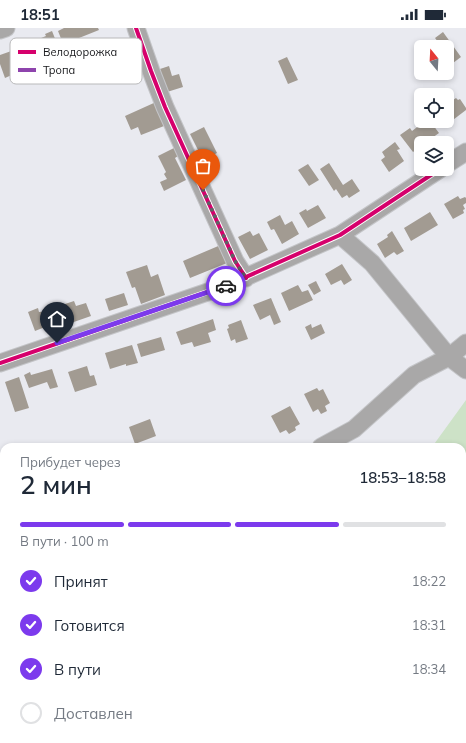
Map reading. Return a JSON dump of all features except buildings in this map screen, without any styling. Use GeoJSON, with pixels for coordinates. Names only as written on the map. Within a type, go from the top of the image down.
{"type":"FeatureCollection","features":[{"type":"Feature","properties":{"kind":"street"},"geometry":{"type":"LineString","coordinates":[[0,30],[6,28]]}},
{"type":"Feature","properties":{"kind":"street"},"geometry":{"type":"LineString","coordinates":[[136,28],[139,38]]}},
{"type":"Feature","properties":{"kind":"street"},"geometry":{"type":"LineString","coordinates":[[142,45],[165,107],[235,261],[246,278]]}},
{"type":"Feature","properties":{"kind":"street"},"geometry":{"type":"LineString","coordinates":[[454,160],[466,152]]}},
{"type":"Feature","properties":{"kind":"street"},"geometry":{"type":"LineString","coordinates":[[0,363],[246,278],[340,234],[429,176]]}},
{"type":"Feature","properties":{"kind":"street"},"geometry":{"type":"LineString","coordinates":[[340,234],[372,263],[450,357],[466,370]]}},
{"type":"Feature","properties":{"kind":"street"},"geometry":{"type":"LineString","coordinates":[[328,443],[354,429],[414,375],[450,357],[466,343]]}},
{"type":"Feature","properties":{"kind":"green space"},"geometry":{"type":"Polygon","coordinates":[[[466,400],[466,443],[435,443],[466,400]]]}},
{"type":"Feature","properties":{"kind":"cycle path"},"geometry":{"type":"LineString","coordinates":[[136,28],[139,38]]}},
{"type":"Feature","properties":{"kind":"cycle path"},"geometry":{"type":"LineString","coordinates":[[142,45],[165,107],[235,261],[246,278]]}},
{"type":"Feature","properties":{"kind":"cycle path"},"geometry":{"type":"LineString","coordinates":[[0,363],[228,285],[340,235],[429,176]]}},
{"type":"Feature","properties":{"kind":"way so far"},"geometry":{"type":"LineString","coordinates":[[203,190],[235,261],[246,278],[226,286]]}},
{"type":"Feature","properties":{"kind":"route"},"geometry":{"type":"LineString","coordinates":[[57,343],[226,286]]}}]}
